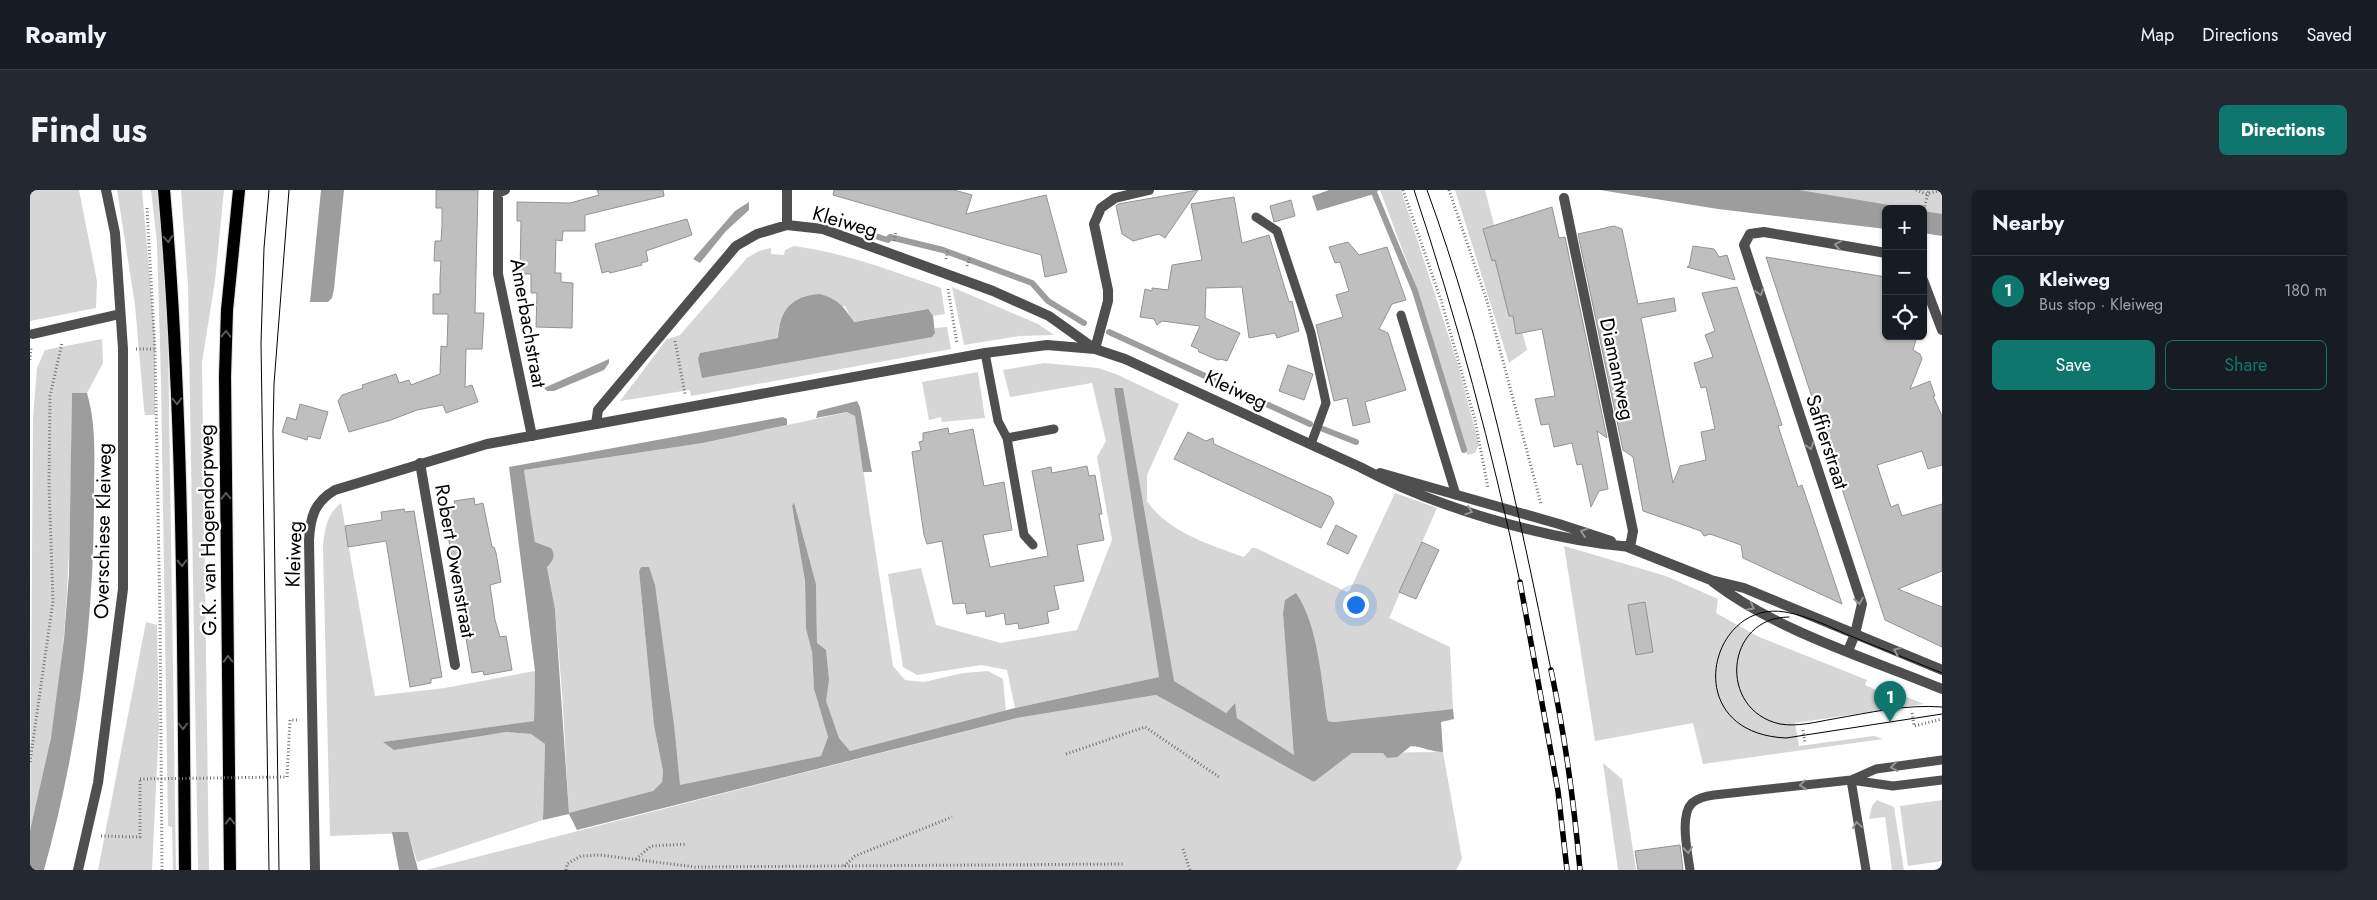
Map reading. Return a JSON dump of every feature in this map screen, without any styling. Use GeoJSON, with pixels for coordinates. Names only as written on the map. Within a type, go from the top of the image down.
{"type":"FeatureCollection","features":[{"type":"Feature","properties":{"kind":"main road","name":"G.K. van Hogendorpweg"},"geometry":{"type":"LineString","coordinates":[[164,190],[174,300],[182,555],[185,870]]}},
{"type":"Feature","properties":{"kind":"main road","name":"G.K. van Hogendorpweg"},"geometry":{"type":"LineString","coordinates":[[230,870],[225,376],[227,310],[239,190]]}},
{"type":"Feature","properties":{"kind":"street","name":"Overschiese Kleiweg"},"geometry":{"type":"LineString","coordinates":[[78,870],[98,783],[123,589],[123,349],[114,233],[106,190]]}},
{"type":"Feature","properties":{"kind":"street","name":"Amerbachstraat"},"geometry":{"type":"LineString","coordinates":[[505,190],[498,192],[498,274],[532,436]]}},
{"type":"Feature","properties":{"kind":"street"},"geometry":{"type":"LineString","coordinates":[[787,190],[787,225]]}},
{"type":"Feature","properties":{"kind":"street"},"geometry":{"type":"LineString","coordinates":[[1095,349],[1108,301],[1108,290],[1094,224],[1102,208],[1115,198],[1149,190]]}},
{"type":"Feature","properties":{"kind":"street","name":"Diamantweg"},"geometry":{"type":"LineString","coordinates":[[1564,198],[1633,531],[1630,548]]}},
{"type":"Feature","properties":{"kind":"street","name":"Kleiweg"},"geometry":{"type":"LineString","coordinates":[[596,424],[598,410],[736,246],[757,234],[787,225],[823,230],[993,291],[1049,316],[1095,349]]}},
{"type":"Feature","properties":{"kind":"street","name":"Saffierstraat"},"geometry":{"type":"LineString","coordinates":[[1848,651],[1855,634],[1862,604],[1744,246],[1750,234],[1764,232],[1882,252]]}},
{"type":"Feature","properties":{"kind":"street"},"geometry":{"type":"LineString","coordinates":[[1927,291],[1942,330]]}},
{"type":"Feature","properties":{"kind":"street"},"geometry":{"type":"LineString","coordinates":[[33,334],[120,314]]}},
{"type":"Feature","properties":{"kind":"street","name":"Kleiweg"},"geometry":{"type":"LineString","coordinates":[[315,870],[309,541],[312,513],[318,503],[335,490],[420,462],[487,444],[985,353],[1047,345],[1095,349],[1125,359],[1311,444],[1390,483],[1468,511],[1550,535],[1588,543],[1630,548]]}},
{"type":"Feature","properties":{"kind":"street","name":"Robert Owenstraat"},"geometry":{"type":"LineString","coordinates":[[420,462],[455,665]]}},
{"type":"Feature","properties":{"kind":"street","name":"Kleiweg"},"geometry":{"type":"LineString","coordinates":[[1360,467],[1560,524],[1630,548],[1710,580],[1744,588],[1942,670]]}},
{"type":"Feature","properties":{"kind":"street","name":"Kleiweg"},"geometry":{"type":"LineString","coordinates":[[1710,580],[1737,600],[1807,634],[1942,689]]}},
{"type":"Feature","properties":{"kind":"lane"},"geometry":{"type":"LineString","coordinates":[[1256,218],[1276,231],[1310,333],[1326,403],[1311,444]]}},
{"type":"Feature","properties":{"kind":"lane"},"geometry":{"type":"LineString","coordinates":[[1402,315],[1456,495]]}},
{"type":"Feature","properties":{"kind":"lane"},"geometry":{"type":"LineString","coordinates":[[985,353],[998,421],[1007,438],[1024,535],[1033,546]]}},
{"type":"Feature","properties":{"kind":"lane"},"geometry":{"type":"LineString","coordinates":[[1007,438],[1054,429]]}},
{"type":"Feature","properties":{"kind":"lane"},"geometry":{"type":"LineString","coordinates":[[1851,780],[1876,769],[1942,760]]}},
{"type":"Feature","properties":{"kind":"lane"},"geometry":{"type":"LineString","coordinates":[[1851,780],[1866,870]]}},
{"type":"Feature","properties":{"kind":"lane"},"geometry":{"type":"LineString","coordinates":[[1690,870],[1686,815],[1692,802],[1700,798],[1714,794],[1851,780],[1893,786],[1942,780]]}},
{"type":"Feature","properties":{"kind":"path"},"geometry":{"type":"LineString","coordinates":[[1403,190],[1442,303],[1475,420],[1488,488]]}},
{"type":"Feature","properties":{"kind":"path"},"geometry":{"type":"LineString","coordinates":[[1449,190],[1487,301],[1540,502]]}},
{"type":"Feature","properties":{"kind":"path"},"geometry":{"type":"LineString","coordinates":[[1918,190],[1926,194],[1942,190]]}},
{"type":"Feature","properties":{"kind":"path"},"geometry":{"type":"LineString","coordinates":[[1924,205],[1926,194],[1929,190]]}},
{"type":"Feature","properties":{"kind":"path"},"geometry":{"type":"LineString","coordinates":[[147,200],[155,349],[162,870]]}},
{"type":"Feature","properties":{"kind":"path"},"geometry":{"type":"LineString","coordinates":[[893,241],[896,232]]}},
{"type":"Feature","properties":{"kind":"path"},"geometry":{"type":"LineString","coordinates":[[946,259],[948,250]]}},
{"type":"Feature","properties":{"kind":"path"},"geometry":{"type":"LineString","coordinates":[[967,267],[970,257]]}},
{"type":"Feature","properties":{"kind":"path"},"geometry":{"type":"LineString","coordinates":[[946,273],[960,357]]}},
{"type":"Feature","properties":{"kind":"path"},"geometry":{"type":"LineString","coordinates":[[671,323],[688,407]]}},
{"type":"Feature","properties":{"kind":"path"},"geometry":{"type":"LineString","coordinates":[[30,762],[53,601],[49,485],[50,396],[65,327]]}},
{"type":"Feature","properties":{"kind":"path"},"geometry":{"type":"LineString","coordinates":[[1912,713],[1914,726],[1942,719]]}},
{"type":"Feature","properties":{"kind":"path"},"geometry":{"type":"LineString","coordinates":[[86,836],[140,837],[140,779],[287,777],[290,720]]}},
{"type":"Feature","properties":{"kind":"path"},"geometry":{"type":"LineString","coordinates":[[1066,754],[1145,727],[1218,777]]}},
{"type":"Feature","properties":{"kind":"path"},"geometry":{"type":"LineString","coordinates":[[1802,730],[1805,743]]}},
{"type":"Feature","properties":{"kind":"path"},"geometry":{"type":"LineString","coordinates":[[844,866],[855,856],[952,817]]}},
{"type":"Feature","properties":{"kind":"path"},"geometry":{"type":"LineString","coordinates":[[636,859],[651,846],[687,844]]}},
{"type":"Feature","properties":{"kind":"path"},"geometry":{"type":"LineString","coordinates":[[1183,850],[1190,870]]}},
{"type":"Feature","properties":{"kind":"path"},"geometry":{"type":"LineString","coordinates":[[566,870],[567,864],[581,856],[600,855],[695,868],[1124,864]]}},
{"type":"Feature","properties":{"kind":"shaded area"},"geometry":{"type":"Polygon","coordinates":[[[30,190],[79,190],[97,281],[96,308],[30,321],[30,190]]]}},
{"type":"Feature","properties":{"kind":"shaded area"},"geometry":{"type":"Polygon","coordinates":[[[117,190],[142,190],[155,336],[155,415],[145,415],[135,305],[117,190]]]}},
{"type":"Feature","properties":{"kind":"shaded area"},"geometry":{"type":"Polygon","coordinates":[[[151,190],[158,190],[164,230],[168,335],[176,870],[173,870],[172,827],[168,826],[161,380],[157,243],[151,190]]]}},
{"type":"Feature","properties":{"kind":"shaded area"},"geometry":{"type":"Polygon","coordinates":[[[181,190],[224,190],[215,281],[202,362],[209,870],[198,870],[188,285],[181,190]]]}},
{"type":"Feature","properties":{"kind":"shaded area"},"geometry":{"type":"Polygon","coordinates":[[[321,190],[344,190],[332,298],[328,302],[310,302],[321,190]]]}},
{"type":"Feature","properties":{"kind":"shaded area"},"geometry":{"type":"Polygon","coordinates":[[[1329,190],[1379,190],[1374,194],[1317,211],[1312,196],[1329,190]]]}},
{"type":"Feature","properties":{"kind":"shaded area"},"geometry":{"type":"Polygon","coordinates":[[[1380,190],[1401,190],[1457,362],[1479,444],[1475,453],[1467,455],[1419,294],[1380,190]]]}},
{"type":"Feature","properties":{"kind":"shaded area"},"geometry":{"type":"Polygon","coordinates":[[[1455,190],[1485,190],[1527,350],[1509,363],[1455,190]]]}},
{"type":"Feature","properties":{"kind":"shaded area"},"geometry":{"type":"Polygon","coordinates":[[[1600,190],[1799,190],[1889,205],[1882,205],[1882,229],[1718,209],[1600,190]]]}},
{"type":"Feature","properties":{"kind":"shaded area"},"geometry":{"type":"Polygon","coordinates":[[[1795,190],[1942,190],[1942,216],[1927,213],[1927,205],[1882,205],[1795,190]]]}},
{"type":"Feature","properties":{"kind":"shaded area"},"geometry":{"type":"Polygon","coordinates":[[[749,202],[749,210],[726,231],[700,263],[693,259],[735,211],[749,202]]]}},
{"type":"Feature","properties":{"kind":"shaded area"},"geometry":{"type":"Polygon","coordinates":[[[1927,212],[1942,214],[1942,236],[1927,234],[1927,212]]]}},
{"type":"Feature","properties":{"kind":"shaded area"},"geometry":{"type":"Polygon","coordinates":[[[794,246],[850,258],[941,288],[945,314],[933,316],[927,309],[853,322],[845,306],[779,326],[778,338],[700,353],[935,333],[935,328],[947,327],[951,349],[691,396],[690,390],[620,401],[667,339],[680,335],[747,258],[759,251],[771,248],[771,254],[784,255],[785,250],[794,246]]]}},
{"type":"Feature","properties":{"kind":"shaded area"},"geometry":{"type":"Polygon","coordinates":[[[952,287],[1038,324],[1054,335],[1019,336],[964,345],[952,287]]]}},
{"type":"Feature","properties":{"kind":"shaded area"},"geometry":{"type":"Polygon","coordinates":[[[820,294],[832,298],[840,304],[854,322],[928,309],[933,316],[935,333],[932,337],[702,378],[698,359],[700,353],[778,338],[781,320],[789,306],[801,298],[820,294]]]}},
{"type":"Feature","properties":{"kind":"shaded area"},"geometry":{"type":"Polygon","coordinates":[[[102,339],[103,363],[87,393],[72,393],[69,559],[61,669],[54,723],[30,831],[33,418],[37,368],[45,350],[102,339]]]}},
{"type":"Feature","properties":{"kind":"shaded area"},"geometry":{"type":"Polygon","coordinates":[[[609,359],[609,363],[604,370],[554,391],[547,391],[544,388],[609,359]]]}},
{"type":"Feature","properties":{"kind":"shaded area"},"geometry":{"type":"Polygon","coordinates":[[[1044,363],[1098,368],[1116,374],[1179,404],[1147,475],[1147,501],[1166,521],[1191,536],[1217,548],[1244,557],[1252,548],[1256,548],[1347,592],[1350,590],[1395,493],[1437,508],[1389,618],[1450,647],[1453,709],[1334,722],[1328,721],[1314,640],[1301,601],[1283,614],[1295,756],[1237,718],[1234,704],[1226,713],[1173,681],[1122,388],[1114,388],[1159,677],[1015,708],[1007,670],[981,665],[917,675],[903,667],[888,574],[921,568],[936,625],[1001,643],[1077,630],[1112,540],[1097,457],[1106,441],[1092,383],[1010,397],[1003,370],[1044,363]]]}},
{"type":"Feature","properties":{"kind":"shaded area"},"geometry":{"type":"Polygon","coordinates":[[[978,372],[985,418],[942,422],[941,417],[929,420],[922,382],[978,372]]]}},
{"type":"Feature","properties":{"kind":"shaded area"},"geometry":{"type":"Polygon","coordinates":[[[1114,388],[1123,388],[1174,681],[1226,713],[1235,703],[1237,718],[1294,755],[1283,614],[1285,600],[1296,593],[1304,606],[1314,638],[1328,721],[1334,722],[1453,709],[1454,719],[1441,722],[1443,752],[1411,746],[1397,757],[1387,758],[1383,753],[1352,753],[1314,782],[1156,695],[1017,718],[577,830],[569,814],[543,820],[545,744],[531,734],[506,732],[394,750],[383,742],[534,721],[535,671],[509,467],[783,417],[787,419],[787,425],[703,443],[524,470],[535,542],[551,548],[554,556],[547,567],[555,609],[569,813],[653,791],[662,782],[663,771],[654,726],[639,571],[641,567],[649,567],[655,585],[680,785],[821,756],[828,737],[814,689],[812,652],[806,629],[805,581],[792,506],[794,502],[816,584],[817,643],[826,650],[829,680],[826,701],[839,738],[850,751],[1015,708],[1159,677],[1114,388]]]}},
{"type":"Feature","properties":{"kind":"shaded area"},"geometry":{"type":"Polygon","coordinates":[[[72,393],[87,393],[94,432],[93,545],[87,639],[75,732],[56,824],[44,870],[30,870],[30,831],[51,738],[64,639],[69,574],[72,393]]]}},
{"type":"Feature","properties":{"kind":"shaded area"},"geometry":{"type":"Polygon","coordinates":[[[857,401],[860,407],[872,472],[863,472],[855,416],[847,412],[816,418],[818,411],[857,401]]]}},
{"type":"Feature","properties":{"kind":"shaded area"},"geometry":{"type":"Polygon","coordinates":[[[848,412],[855,416],[893,666],[905,680],[924,682],[963,673],[988,671],[1003,679],[1006,712],[850,751],[839,738],[825,701],[829,680],[817,643],[816,584],[794,502],[792,506],[805,581],[806,629],[812,652],[814,689],[828,737],[821,756],[680,786],[641,567],[639,571],[654,726],[663,771],[662,782],[653,791],[569,814],[555,609],[547,567],[551,548],[535,542],[524,470],[703,443],[848,412]]]}},
{"type":"Feature","properties":{"kind":"shaded area"},"geometry":{"type":"Polygon","coordinates":[[[341,503],[375,696],[445,688],[535,671],[534,721],[384,742],[506,732],[531,734],[545,744],[543,820],[417,862],[408,833],[330,836],[323,549],[329,518],[341,503]]]}},
{"type":"Feature","properties":{"kind":"shaded area"},"geometry":{"type":"Polygon","coordinates":[[[1564,546],[1666,576],[1718,599],[1716,613],[1759,637],[1867,680],[1865,685],[1890,696],[1892,691],[1924,704],[1795,723],[1799,746],[1874,736],[1883,739],[1703,764],[1693,723],[1595,741],[1564,546]]]}},
{"type":"Feature","properties":{"kind":"shaded area"},"geometry":{"type":"Polygon","coordinates":[[[146,622],[157,625],[159,726],[152,870],[98,870],[146,622]]]}},
{"type":"Feature","properties":{"kind":"shaded area"},"geometry":{"type":"Polygon","coordinates":[[[1156,695],[1314,782],[1352,753],[1443,752],[1462,859],[1456,870],[426,870],[1017,718],[1156,695]]]}},
{"type":"Feature","properties":{"kind":"shaded area"},"geometry":{"type":"Polygon","coordinates":[[[1603,763],[1622,779],[1636,870],[1618,870],[1603,763]]]}},
{"type":"Feature","properties":{"kind":"shaded area"},"geometry":{"type":"Polygon","coordinates":[[[1877,800],[1894,807],[1904,870],[1892,870],[1885,817],[1869,819],[1872,806],[1877,800]]]}},
{"type":"Feature","properties":{"kind":"shaded area"},"geometry":{"type":"Polygon","coordinates":[[[1942,800],[1942,861],[1908,866],[1900,806],[1942,800]]]}},
{"type":"Feature","properties":{"kind":"shaded area"},"geometry":{"type":"Polygon","coordinates":[[[392,832],[408,832],[418,870],[399,870],[392,832]]]}},
{"type":"Feature","properties":{"kind":"building"},"geometry":{"type":"Polygon","coordinates":[[[436,190],[478,190],[475,313],[484,313],[482,349],[466,349],[465,387],[472,385],[478,402],[446,413],[443,405],[417,410],[391,420],[349,432],[338,401],[342,395],[363,388],[362,385],[396,374],[399,383],[409,380],[411,385],[440,374],[441,346],[447,347],[448,314],[433,314],[433,294],[440,294],[441,261],[434,261],[435,241],[441,241],[442,225],[442,208],[436,208],[436,190]]]}},
{"type":"Feature","properties":{"kind":"building"},"geometry":{"type":"Polygon","coordinates":[[[597,190],[663,190],[664,196],[585,215],[585,231],[563,231],[562,241],[556,240],[555,273],[561,273],[561,282],[573,283],[572,328],[536,327],[537,293],[531,293],[531,274],[520,274],[521,221],[517,221],[517,202],[570,203],[599,195],[597,190]]]}},
{"type":"Feature","properties":{"kind":"building"},"geometry":{"type":"Polygon","coordinates":[[[834,190],[954,190],[972,195],[966,214],[1046,195],[1067,272],[1045,277],[1041,255],[833,195],[834,190]]]}},
{"type":"Feature","properties":{"kind":"building"},"geometry":{"type":"Polygon","coordinates":[[[1198,190],[1165,238],[1159,234],[1133,241],[1122,234],[1116,206],[1118,204],[1198,190]]]}},
{"type":"Feature","properties":{"kind":"building"},"geometry":{"type":"Polygon","coordinates":[[[1234,197],[1242,243],[1269,235],[1289,302],[1292,301],[1299,331],[1277,338],[1275,333],[1249,338],[1242,287],[1206,288],[1205,318],[1240,333],[1227,361],[1218,360],[1199,352],[1198,349],[1191,346],[1200,326],[1162,321],[1157,325],[1154,319],[1140,317],[1145,289],[1152,291],[1152,288],[1168,290],[1172,265],[1202,260],[1191,204],[1234,197]]]}},
{"type":"Feature","properties":{"kind":"building"},"geometry":{"type":"Polygon","coordinates":[[[1291,200],[1295,216],[1274,222],[1270,206],[1291,200]]]}},
{"type":"Feature","properties":{"kind":"building"},"geometry":{"type":"Polygon","coordinates":[[[1552,207],[1559,238],[1565,237],[1607,438],[1597,431],[1608,489],[1599,491],[1591,507],[1582,464],[1577,465],[1572,443],[1554,447],[1549,424],[1541,425],[1535,399],[1555,396],[1542,329],[1516,334],[1513,316],[1509,316],[1495,260],[1492,261],[1483,229],[1552,207]]]}},
{"type":"Feature","properties":{"kind":"building"},"geometry":{"type":"Polygon","coordinates":[[[687,219],[692,235],[646,251],[648,261],[641,263],[642,265],[610,273],[609,271],[602,273],[595,244],[687,219]]]}},
{"type":"Feature","properties":{"kind":"building"},"geometry":{"type":"Polygon","coordinates":[[[1614,226],[1622,229],[1638,304],[1674,298],[1676,311],[1641,318],[1673,483],[1680,466],[1706,460],[1701,432],[1715,429],[1706,387],[1701,388],[1694,363],[1713,357],[1705,335],[1715,331],[1702,293],[1737,287],[1782,425],[1778,426],[1798,487],[1802,485],[1842,604],[1743,558],[1741,545],[1710,534],[1704,536],[1701,531],[1643,511],[1633,457],[1623,450],[1578,234],[1614,226]]]}},
{"type":"Feature","properties":{"kind":"building"},"geometry":{"type":"Polygon","coordinates":[[[1348,242],[1359,255],[1387,247],[1406,300],[1392,304],[1379,329],[1388,333],[1406,390],[1365,402],[1370,422],[1353,426],[1347,398],[1334,401],[1316,325],[1343,317],[1336,295],[1349,291],[1340,262],[1335,263],[1329,247],[1348,242]]]}},
{"type":"Feature","properties":{"kind":"building"},"geometry":{"type":"Polygon","coordinates":[[[1693,246],[1714,249],[1719,257],[1727,255],[1735,280],[1687,267],[1689,266],[1693,246]]]}},
{"type":"Feature","properties":{"kind":"building"},"geometry":{"type":"Polygon","coordinates":[[[1766,257],[1882,276],[1882,340],[1916,340],[1913,350],[1920,354],[1922,359],[1910,389],[1930,381],[1935,396],[1933,396],[1942,416],[1942,465],[1928,469],[1922,451],[1877,465],[1891,507],[1898,504],[1902,516],[1942,504],[1942,571],[1898,589],[1942,607],[1942,647],[1885,620],[1766,257]]]}},
{"type":"Feature","properties":{"kind":"building"},"geometry":{"type":"Polygon","coordinates":[[[1288,365],[1313,374],[1304,400],[1279,391],[1288,365]]]}},
{"type":"Feature","properties":{"kind":"building"},"geometry":{"type":"Polygon","coordinates":[[[300,404],[328,412],[320,439],[308,436],[307,440],[282,432],[287,417],[296,420],[300,404]]]}},
{"type":"Feature","properties":{"kind":"building"},"geometry":{"type":"Polygon","coordinates":[[[948,428],[949,434],[973,429],[984,486],[1004,482],[1012,530],[983,535],[990,567],[1048,556],[1032,471],[1051,467],[1052,473],[1087,466],[1089,476],[1095,475],[1102,514],[1099,514],[1104,540],[1077,545],[1084,581],[1054,586],[1059,609],[1047,612],[1049,623],[1019,629],[1018,623],[1006,625],[1004,613],[986,617],[985,611],[967,614],[965,603],[953,604],[942,541],[927,544],[924,535],[912,452],[921,450],[919,442],[923,441],[923,433],[948,428]]]}},
{"type":"Feature","properties":{"kind":"building"},"geometry":{"type":"Polygon","coordinates":[[[1188,432],[1206,441],[1213,438],[1214,444],[1331,497],[1334,503],[1321,528],[1174,459],[1188,432]]]}},
{"type":"Feature","properties":{"kind":"building"},"geometry":{"type":"Polygon","coordinates":[[[474,498],[475,505],[483,503],[492,547],[494,547],[496,553],[501,582],[490,585],[495,620],[500,637],[506,636],[512,670],[484,675],[483,671],[472,673],[443,507],[455,505],[454,501],[474,498]]]}},
{"type":"Feature","properties":{"kind":"building"},"geometry":{"type":"Polygon","coordinates":[[[404,509],[405,512],[414,511],[442,677],[431,679],[431,683],[410,687],[386,541],[348,547],[345,526],[382,520],[381,512],[404,509]]]}},
{"type":"Feature","properties":{"kind":"building"},"geometry":{"type":"Polygon","coordinates":[[[1336,525],[1357,536],[1348,554],[1327,544],[1336,525]]]}},
{"type":"Feature","properties":{"kind":"building"},"geometry":{"type":"Polygon","coordinates":[[[1422,542],[1439,550],[1416,599],[1399,592],[1422,542]]]}},
{"type":"Feature","properties":{"kind":"building"},"geometry":{"type":"Polygon","coordinates":[[[1645,602],[1653,652],[1636,655],[1628,605],[1645,602]]]}},
{"type":"Feature","properties":{"kind":"building"},"geometry":{"type":"Polygon","coordinates":[[[1680,845],[1683,870],[1638,870],[1635,851],[1680,845]]]}},
{"type":"Feature","properties":{"kind":"waterway"},"geometry":{"type":"LineString","coordinates":[[1373,190],[1415,291],[1464,450]]}},
{"type":"Feature","properties":{"kind":"waterway"},"geometry":{"type":"LineString","coordinates":[[862,232],[888,240],[890,237],[943,250],[1032,283],[1048,301],[1084,323]]}},
{"type":"Feature","properties":{"kind":"waterway"},"geometry":{"type":"LineString","coordinates":[[1109,332],[1310,424]]}},
{"type":"Feature","properties":{"kind":"waterway"},"geometry":{"type":"LineString","coordinates":[[1323,429],[1356,442]]}},
{"type":"Feature","properties":{"kind":"tram line"},"geometry":{"type":"LineString","coordinates":[[269,190],[264,248],[261,343],[269,870]]}},
{"type":"Feature","properties":{"kind":"tram line"},"geometry":{"type":"LineString","coordinates":[[279,870],[273,432],[274,384],[289,190]]}},
{"type":"Feature","properties":{"kind":"tram line"},"geometry":{"type":"LineString","coordinates":[[1414,190],[1473,384],[1520,582]]}},
{"type":"Feature","properties":{"kind":"tram line"},"geometry":{"type":"LineString","coordinates":[[1427,190],[1466,308],[1483,368],[1526,549],[1551,670]]}},
{"type":"Feature","properties":{"kind":"tram line"},"geometry":{"type":"LineString","coordinates":[[1942,673],[1803,616],[1785,612],[1759,613],[1738,626],[1723,645],[1716,668],[1718,693],[1729,714],[1752,731],[1786,738],[1942,714]]}},
{"type":"Feature","properties":{"kind":"tram line"},"geometry":{"type":"LineString","coordinates":[[1789,617],[1768,621],[1752,632],[1741,647],[1737,665],[1738,684],[1746,701],[1760,715],[1780,724],[1793,725],[1901,708],[1942,707]]}},
{"type":"Feature","properties":{"kind":"railway"},"geometry":{"type":"LineString","coordinates":[[1520,582],[1558,791],[1567,870]]}},
{"type":"Feature","properties":{"kind":"railway"},"geometry":{"type":"LineString","coordinates":[[1551,670],[1569,770],[1580,870]]}},
{"type":"Feature","properties":{"kind":"place","name":"Kleiweg"},"geometry":{"type":"Point","coordinates":[1890,722]}}]}
